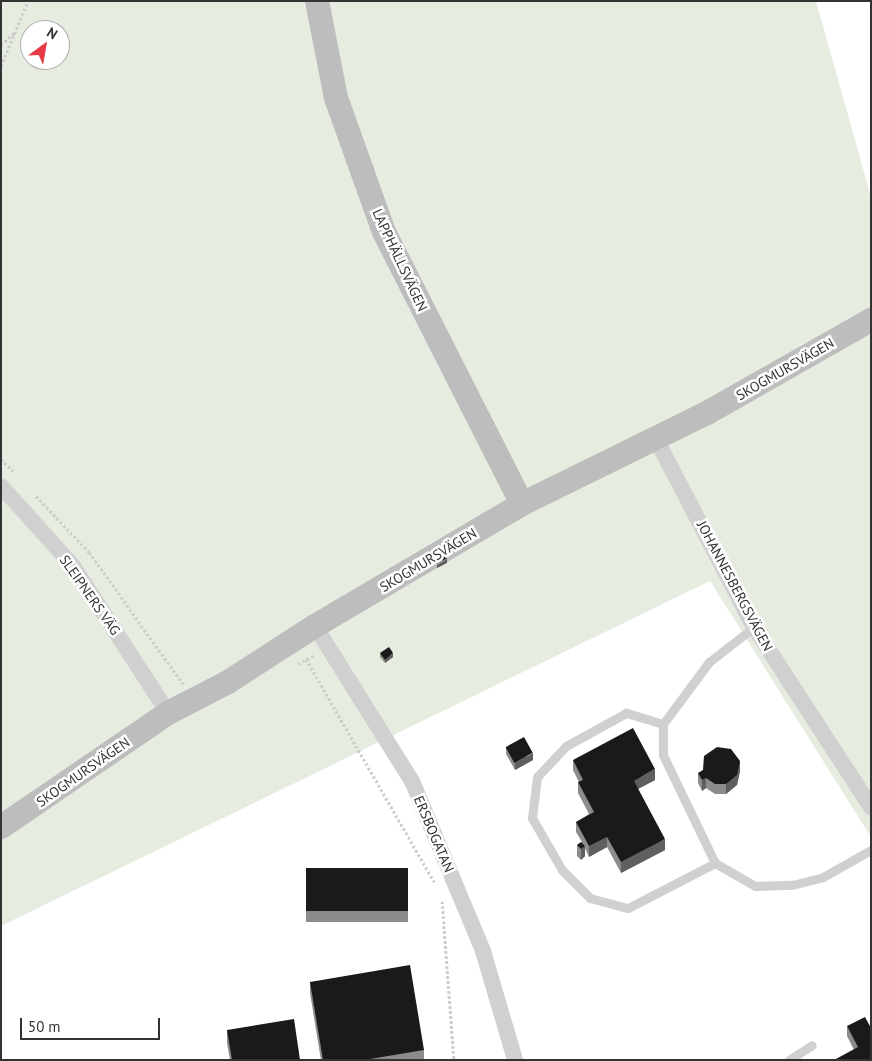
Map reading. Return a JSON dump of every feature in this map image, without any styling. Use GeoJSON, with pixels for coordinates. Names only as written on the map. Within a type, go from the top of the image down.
{"type":"FeatureCollection","features":[{"type":"Feature","properties":{"kind":"street","name":"LAPPHÄLLSVÄGEN"},"geometry":{"type":"LineString","coordinates":[[317,1],[336,98],[384,232],[522,504]]}},
{"type":"Feature","properties":{"kind":"street","name":"SKOGMURSVÄGEN"},"geometry":{"type":"LineString","coordinates":[[1,827],[168,713],[228,682],[315,626],[522,504],[707,413],[871,320]]}},
{"type":"Feature","properties":{"kind":"street","name":"JOHANNESBERGSVÄGEN"},"geometry":{"type":"LineString","coordinates":[[655,437],[754,628],[871,807]]}},
{"type":"Feature","properties":{"kind":"street","name":"SLEIPNERS VÄG"},"geometry":{"type":"LineString","coordinates":[[1,486],[73,566],[168,713]]}},
{"type":"Feature","properties":{"kind":"street","name":"ERSBOGATAN"},"geometry":{"type":"LineString","coordinates":[[315,626],[412,781],[483,951],[515,1060]]}},
{"type":"Feature","properties":{"kind":"lane"},"geometry":{"type":"LineString","coordinates":[[754,628],[709,662],[663,724],[663,755],[715,863],[755,886],[792,886],[823,877],[871,850]]}},
{"type":"Feature","properties":{"kind":"lane"},"geometry":{"type":"LineString","coordinates":[[663,724],[626,713],[566,746],[537,777],[532,818],[562,870],[590,898],[628,908],[715,863]]}},
{"type":"Feature","properties":{"kind":"lane"},"geometry":{"type":"LineString","coordinates":[[789,1060],[812,1045]]}},
{"type":"Feature","properties":{"kind":"path"},"geometry":{"type":"LineString","coordinates":[[1,66],[28,1]]}},
{"type":"Feature","properties":{"kind":"path"},"geometry":{"type":"LineString","coordinates":[[1,45],[15,33]]}},
{"type":"Feature","properties":{"kind":"path"},"geometry":{"type":"LineString","coordinates":[[306,659],[437,888]]}},
{"type":"Feature","properties":{"kind":"path"},"geometry":{"type":"LineString","coordinates":[[442,896],[454,1060]]}},
{"type":"Feature","properties":{"kind":"shaded area"},"geometry":{"type":"Polygon","coordinates":[[[1,1],[816,1],[871,197],[871,837],[710,581],[1,926],[1,1]]]}},
{"type":"Feature","properties":{"kind":"building"},"geometry":{"type":"Polygon","coordinates":[[[445,555],[447,559],[436,564],[434,560],[445,555]]]}},
{"type":"Feature","properties":{"kind":"building"},"geometry":{"type":"Polygon","coordinates":[[[389,647],[393,653],[385,660],[380,653],[389,647]]]}},
{"type":"Feature","properties":{"kind":"building"},"geometry":{"type":"Polygon","coordinates":[[[633,728],[655,769],[634,781],[665,839],[621,862],[607,837],[589,846],[576,822],[594,812],[578,782],[583,780],[573,760],[633,728]]]}},
{"type":"Feature","properties":{"kind":"building"},"geometry":{"type":"Polygon","coordinates":[[[524,737],[533,753],[514,763],[506,747],[524,737]]]}},
{"type":"Feature","properties":{"kind":"building"},"geometry":{"type":"Polygon","coordinates":[[[717,747],[731,749],[740,761],[737,775],[726,784],[715,784],[706,778],[702,780],[698,773],[703,770],[704,756],[717,747]]]}},
{"type":"Feature","properties":{"kind":"building"},"geometry":{"type":"Polygon","coordinates":[[[581,842],[585,846],[581,849],[577,845],[581,842]]]}},
{"type":"Feature","properties":{"kind":"building"},"geometry":{"type":"Polygon","coordinates":[[[306,868],[408,868],[408,911],[306,911],[306,868]]]}},
{"type":"Feature","properties":{"kind":"building"},"geometry":{"type":"Polygon","coordinates":[[[410,965],[424,1050],[364,1060],[323,1060],[310,982],[410,965]]]}},
{"type":"Feature","properties":{"kind":"building"},"geometry":{"type":"Polygon","coordinates":[[[865,1017],[871,1028],[871,1060],[834,1060],[858,1047],[847,1026],[865,1017]]]}},
{"type":"Feature","properties":{"kind":"building"},"geometry":{"type":"Polygon","coordinates":[[[294,1019],[300,1060],[232,1060],[227,1030],[294,1019]]]}}]}
